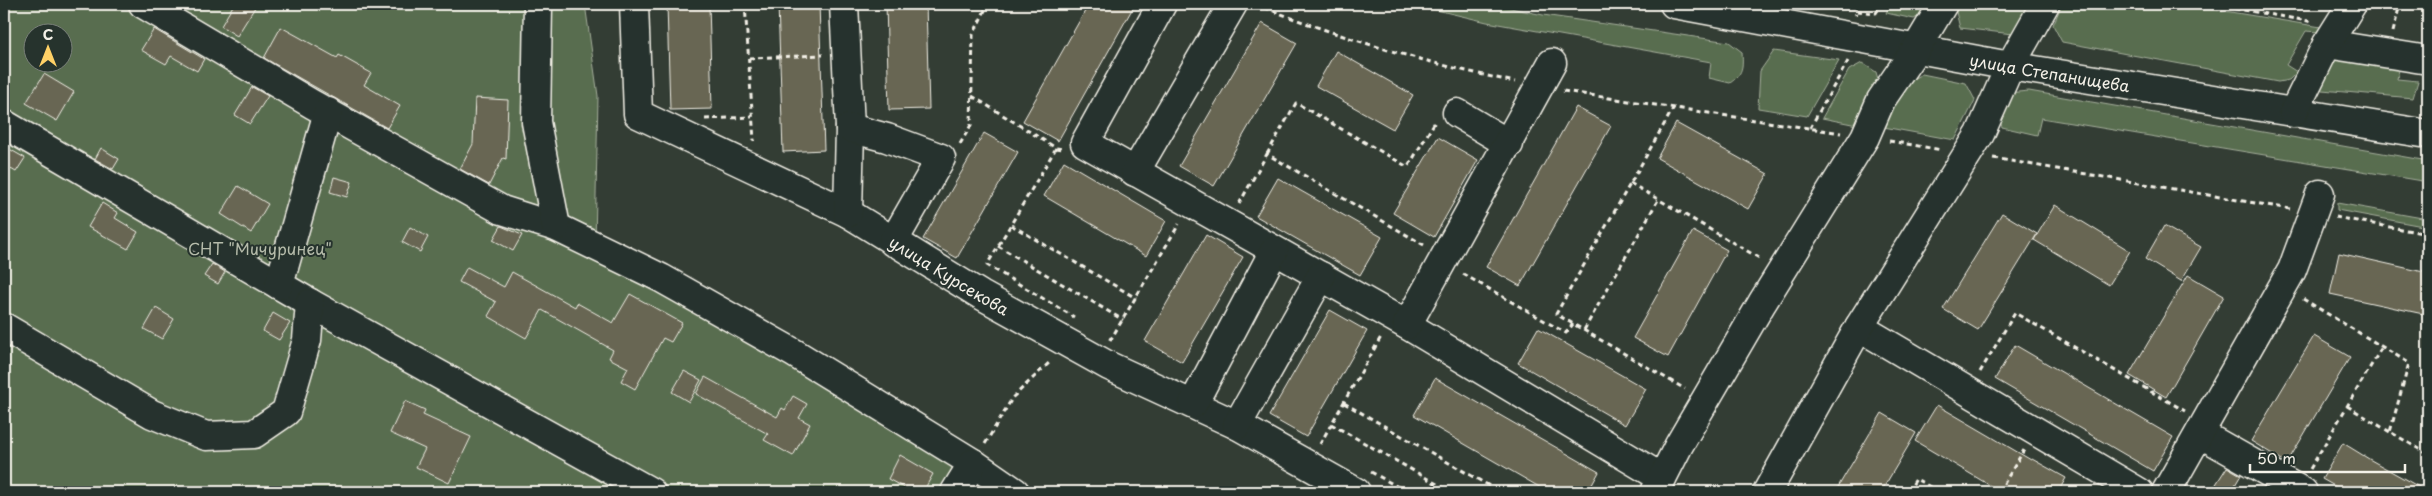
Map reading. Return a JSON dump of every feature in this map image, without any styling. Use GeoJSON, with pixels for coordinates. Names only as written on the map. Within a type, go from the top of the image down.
{"type":"FeatureCollection","features":[{"type":"Feature","properties":{"kind":"street"},"geometry":{"type":"LineString","coordinates":[[143,4],[328,112],[502,210],[556,227],[661,278],[794,353],[974,463],[1014,492]]}},
{"type":"Feature","properties":{"kind":"street"},"geometry":{"type":"LineString","coordinates":[[538,4],[536,122],[556,227]]}},
{"type":"Feature","properties":{"kind":"street","name":"улица Курсекова"},"geometry":{"type":"LineString","coordinates":[[634,4],[638,114],[848,213],[893,242],[1075,332],[1109,366],[1237,425],[1356,492]]}},
{"type":"Feature","properties":{"kind":"street"},"geometry":{"type":"LineString","coordinates":[[844,4],[850,128],[848,213]]}},
{"type":"Feature","properties":{"kind":"street"},"geometry":{"type":"LineString","coordinates":[[1162,4],[1085,143],[1400,321],[1658,485],[1705,400],[1865,137],[1881,100],[1916,49],[1943,4]]}},
{"type":"Feature","properties":{"kind":"street"},"geometry":{"type":"LineString","coordinates":[[1135,172],[1233,4]]}},
{"type":"Feature","properties":{"kind":"street","name":"улица Степанищева"},"geometry":{"type":"LineString","coordinates":[[1674,4],[1855,23],[1916,49],[2428,134]]}},
{"type":"Feature","properties":{"kind":"street"},"geometry":{"type":"LineString","coordinates":[[1767,492],[1860,327],[1980,134],[2010,66],[2045,4]]}},
{"type":"Feature","properties":{"kind":"street"},"geometry":{"type":"LineString","coordinates":[[2293,112],[2327,44],[2352,4]]}},
{"type":"Feature","properties":{"kind":"street"},"geometry":{"type":"LineString","coordinates":[[2327,44],[2428,60]]}},
{"type":"Feature","properties":{"kind":"street"},"geometry":{"type":"LineString","coordinates":[[1400,321],[1444,260],[1552,63]]}},
{"type":"Feature","properties":{"kind":"street"},"geometry":{"type":"LineString","coordinates":[[279,285],[328,112]]}},
{"type":"Feature","properties":{"kind":"street"},"geometry":{"type":"LineString","coordinates":[[1457,112],[1509,144]]}},
{"type":"Feature","properties":{"kind":"street"},"geometry":{"type":"LineString","coordinates":[[4,124],[310,303],[651,492]]}},
{"type":"Feature","properties":{"kind":"street"},"geometry":{"type":"LineString","coordinates":[[850,128],[887,138],[941,158],[893,242]]}},
{"type":"Feature","properties":{"kind":"street"},"geometry":{"type":"LineString","coordinates":[[2166,492],[2204,429],[2292,270],[2320,194]]}},
{"type":"Feature","properties":{"kind":"street"},"geometry":{"type":"LineString","coordinates":[[1193,404],[1274,251]]}},
{"type":"Feature","properties":{"kind":"street"},"geometry":{"type":"LineString","coordinates":[[1237,425],[1321,276]]}},
{"type":"Feature","properties":{"kind":"street"},"geometry":{"type":"LineString","coordinates":[[4,327],[152,414],[206,436],[254,434],[286,412],[307,340],[310,303]]}},
{"type":"Feature","properties":{"kind":"street"},"geometry":{"type":"LineString","coordinates":[[1860,327],[2139,492]]}},
{"type":"Feature","properties":{"kind":"street"},"geometry":{"type":"LineString","coordinates":[[2204,429],[2300,491]]}},
{"type":"Feature","properties":{"kind":"street"},"geometry":{"type":"LineString","coordinates":[[956,492],[974,463]]}},
{"type":"Feature","properties":{"kind":"path"},"geometry":{"type":"LineString","coordinates":[[745,4],[756,170]]}},
{"type":"Feature","properties":{"kind":"path"},"geometry":{"type":"LineString","coordinates":[[941,158],[957,149],[971,125],[973,35],[988,4]]}},
{"type":"Feature","properties":{"kind":"path"},"geometry":{"type":"LineString","coordinates":[[1810,128],[1848,59],[1855,23],[1855,4]]}},
{"type":"Feature","properties":{"kind":"path"},"geometry":{"type":"LineString","coordinates":[[1855,23],[1876,13],[1882,4]]}},
{"type":"Feature","properties":{"kind":"path"},"geometry":{"type":"LineString","coordinates":[[2393,33],[2400,4]]}},
{"type":"Feature","properties":{"kind":"path"},"geometry":{"type":"LineString","coordinates":[[749,58],[846,55]]}},
{"type":"Feature","properties":{"kind":"path"},"geometry":{"type":"LineString","coordinates":[[972,96],[1060,150],[1085,143]]}},
{"type":"Feature","properties":{"kind":"path"},"geometry":{"type":"LineString","coordinates":[[1228,224],[1296,103],[1408,167],[1441,111],[1457,112]]}},
{"type":"Feature","properties":{"kind":"path"},"geometry":{"type":"LineString","coordinates":[[1674,107],[1556,314],[1705,400]]}},
{"type":"Feature","properties":{"kind":"path"},"geometry":{"type":"LineString","coordinates":[[974,463],[1013,397],[1075,332],[987,265],[1056,148]]}},
{"type":"Feature","properties":{"kind":"path"},"geometry":{"type":"LineString","coordinates":[[1267,154],[1566,333],[1572,324]]}},
{"type":"Feature","properties":{"kind":"path"},"geometry":{"type":"LineString","coordinates":[[1630,183],[1782,271]]}},
{"type":"Feature","properties":{"kind":"path"},"geometry":{"type":"LineString","coordinates":[[1584,330],[1658,200]]}},
{"type":"Feature","properties":{"kind":"path"},"geometry":{"type":"LineString","coordinates":[[1104,335],[1111,339],[1191,204]]}},
{"type":"Feature","properties":{"kind":"path"},"geometry":{"type":"LineString","coordinates":[[1011,224],[1136,298]]}},
{"type":"Feature","properties":{"kind":"path"},"geometry":{"type":"LineString","coordinates":[[998,246],[1123,320]]}},
{"type":"Feature","properties":{"kind":"path"},"geometry":{"type":"LineString","coordinates":[[2283,287],[2409,363],[2390,432]]}},
{"type":"Feature","properties":{"kind":"path"},"geometry":{"type":"LineString","coordinates":[[1968,392],[2015,313],[2204,429]]}},
{"type":"Feature","properties":{"kind":"path"},"geometry":{"type":"LineString","coordinates":[[1308,465],[1344,402],[1400,321]]}},
{"type":"Feature","properties":{"kind":"path"},"geometry":{"type":"LineString","coordinates":[[2300,491],[2382,347]]}},
{"type":"Feature","properties":{"kind":"path"},"geometry":{"type":"LineString","coordinates":[[1344,402],[1500,492]]}},
{"type":"Feature","properties":{"kind":"path"},"geometry":{"type":"LineString","coordinates":[[2347,406],[2428,454]]}},
{"type":"Feature","properties":{"kind":"path"},"geometry":{"type":"LineString","coordinates":[[1331,424],[1451,492]]}},
{"type":"Feature","properties":{"kind":"path"},"geometry":{"type":"LineString","coordinates":[[1999,492],[2035,430]]}},
{"type":"Feature","properties":{"kind":"path"},"geometry":{"type":"LineString","coordinates":[[1908,492],[1916,478],[1939,492]]}},
{"type":"Feature","properties":{"kind":"green space","name":"СНТ \"Мичуринец\""},"geometry":{"type":"Polygon","coordinates":[[[4,4],[585,4],[598,96],[595,245],[1011,492],[4,492],[4,4]]]}},
{"type":"Feature","properties":{"kind":"green space"},"geometry":{"type":"Polygon","coordinates":[[[1411,4],[1492,4],[1543,15],[1729,42],[1742,52],[1742,66],[1738,76],[1730,83],[1709,78],[1711,62],[1487,22],[1411,4]]]}},
{"type":"Feature","properties":{"kind":"green space"},"geometry":{"type":"Polygon","coordinates":[[[1891,4],[1932,4],[1929,10],[1914,19],[1886,13],[1891,4]]]}},
{"type":"Feature","properties":{"kind":"green space"},"geometry":{"type":"Polygon","coordinates":[[[1954,4],[2037,4],[2013,34],[1960,28],[1954,4]]]}},
{"type":"Feature","properties":{"kind":"green space"},"geometry":{"type":"Polygon","coordinates":[[[2062,4],[2182,4],[2321,27],[2319,32],[2306,31],[2286,65],[2297,72],[2289,80],[2278,82],[2062,42],[2053,25],[2062,4]]]}},
{"type":"Feature","properties":{"kind":"green space"},"geometry":{"type":"Polygon","coordinates":[[[1774,51],[1839,60],[1807,116],[1758,108],[1760,71],[1774,51]]]}},
{"type":"Feature","properties":{"kind":"green space"},"geometry":{"type":"Polygon","coordinates":[[[2335,52],[2401,61],[2397,79],[2418,81],[2413,98],[2322,90],[2316,84],[2335,52]]]}},
{"type":"Feature","properties":{"kind":"green space"},"geometry":{"type":"Polygon","coordinates":[[[1862,63],[1876,72],[1879,83],[1857,125],[1822,118],[1849,70],[1862,63]]]}},
{"type":"Feature","properties":{"kind":"green space"},"geometry":{"type":"Polygon","coordinates":[[[1922,74],[1966,83],[1975,100],[1955,140],[1878,126],[1905,83],[1922,74]]]}},
{"type":"Feature","properties":{"kind":"green space"},"geometry":{"type":"Polygon","coordinates":[[[2029,91],[2428,161],[2428,182],[2041,118],[2037,135],[2002,127],[1997,113],[2007,93],[2029,91]]]}},
{"type":"Feature","properties":{"kind":"green space"},"geometry":{"type":"Polygon","coordinates":[[[2337,203],[2428,219],[2428,227],[2337,210],[2337,203]]]}},
{"type":"Feature","properties":{"kind":"building"},"geometry":{"type":"Polygon","coordinates":[[[234,4],[257,4],[237,36],[221,26],[234,4]]]}},
{"type":"Feature","properties":{"kind":"building"},"geometry":{"type":"Polygon","coordinates":[[[667,4],[709,4],[712,109],[670,110],[667,4]]]}},
{"type":"Feature","properties":{"kind":"building"},"geometry":{"type":"Polygon","coordinates":[[[778,4],[819,4],[824,150],[783,152],[778,4]]]}},
{"type":"Feature","properties":{"kind":"building"},"geometry":{"type":"Polygon","coordinates":[[[886,4],[926,4],[929,109],[889,110],[886,4]]]}},
{"type":"Feature","properties":{"kind":"building"},"geometry":{"type":"Polygon","coordinates":[[[1089,4],[1135,4],[1058,141],[1023,121],[1089,4]]]}},
{"type":"Feature","properties":{"kind":"building"},"geometry":{"type":"Polygon","coordinates":[[[1262,23],[1297,43],[1214,186],[1179,166],[1262,23]]]}},
{"type":"Feature","properties":{"kind":"building"},"geometry":{"type":"Polygon","coordinates":[[[281,27],[337,58],[339,55],[371,73],[364,85],[400,106],[387,128],[264,58],[281,27]]]}},
{"type":"Feature","properties":{"kind":"building"},"geometry":{"type":"Polygon","coordinates":[[[154,29],[204,59],[197,71],[171,56],[166,64],[141,50],[154,29]]]}},
{"type":"Feature","properties":{"kind":"building"},"geometry":{"type":"Polygon","coordinates":[[[1336,51],[1413,95],[1393,129],[1316,86],[1336,51]]]}},
{"type":"Feature","properties":{"kind":"building"},"geometry":{"type":"Polygon","coordinates":[[[44,74],[74,92],[57,121],[26,103],[44,74]]]}},
{"type":"Feature","properties":{"kind":"building"},"geometry":{"type":"Polygon","coordinates":[[[252,87],[268,96],[250,124],[235,115],[252,87]]]}},
{"type":"Feature","properties":{"kind":"building"},"geometry":{"type":"Polygon","coordinates":[[[475,98],[508,100],[506,159],[503,158],[489,185],[460,169],[473,144],[475,98]]]}},
{"type":"Feature","properties":{"kind":"building"},"geometry":{"type":"Polygon","coordinates":[[[1576,107],[1611,126],[1520,286],[1486,267],[1576,107]]]}},
{"type":"Feature","properties":{"kind":"building"},"geometry":{"type":"Polygon","coordinates":[[[1676,123],[1768,174],[1748,209],[1657,158],[1676,123]]]}},
{"type":"Feature","properties":{"kind":"building"},"geometry":{"type":"Polygon","coordinates":[[[984,133],[1018,152],[957,258],[923,239],[984,133]]]}},
{"type":"Feature","properties":{"kind":"building"},"geometry":{"type":"Polygon","coordinates":[[[1438,137],[1478,160],[1434,237],[1393,213],[1438,137]]]}},
{"type":"Feature","properties":{"kind":"building"},"geometry":{"type":"Polygon","coordinates":[[[4,146],[25,158],[16,172],[4,165],[4,146]]]}},
{"type":"Feature","properties":{"kind":"building"},"geometry":{"type":"Polygon","coordinates":[[[101,148],[119,159],[113,169],[95,159],[101,148]]]}},
{"type":"Feature","properties":{"kind":"building"},"geometry":{"type":"Polygon","coordinates":[[[1064,161],[1166,221],[1146,256],[1044,196],[1064,161]]]}},
{"type":"Feature","properties":{"kind":"building"},"geometry":{"type":"Polygon","coordinates":[[[334,177],[352,182],[347,197],[330,192],[334,177]]]}},
{"type":"Feature","properties":{"kind":"building"},"geometry":{"type":"Polygon","coordinates":[[[1278,178],[1382,237],[1360,275],[1256,216],[1278,178]]]}},
{"type":"Feature","properties":{"kind":"building"},"geometry":{"type":"Polygon","coordinates":[[[238,186],[268,204],[251,233],[221,214],[238,186]]]}},
{"type":"Feature","properties":{"kind":"building"},"geometry":{"type":"Polygon","coordinates":[[[102,203],[118,213],[115,218],[138,232],[128,249],[88,227],[102,203]]]}},
{"type":"Feature","properties":{"kind":"building"},"geometry":{"type":"Polygon","coordinates":[[[2055,205],[2130,251],[2109,285],[2034,240],[2055,205]]]}},
{"type":"Feature","properties":{"kind":"building"},"geometry":{"type":"Polygon","coordinates":[[[2002,213],[2037,234],[1978,330],[1943,309],[2002,213]]]}},
{"type":"Feature","properties":{"kind":"building"},"geometry":{"type":"Polygon","coordinates":[[[501,226],[522,235],[513,251],[493,240],[501,226]]]}},
{"type":"Feature","properties":{"kind":"building"},"geometry":{"type":"Polygon","coordinates":[[[2164,226],[2201,247],[2181,281],[2145,259],[2164,226]]]}},
{"type":"Feature","properties":{"kind":"building"},"geometry":{"type":"Polygon","coordinates":[[[410,227],[428,237],[420,252],[402,242],[410,227]]]}},
{"type":"Feature","properties":{"kind":"building"},"geometry":{"type":"Polygon","coordinates":[[[1693,231],[1727,250],[1668,357],[1633,338],[1693,231]]]}},
{"type":"Feature","properties":{"kind":"building"},"geometry":{"type":"Polygon","coordinates":[[[1206,235],[1243,257],[1182,362],[1145,341],[1206,235]]]}},
{"type":"Feature","properties":{"kind":"building"},"geometry":{"type":"Polygon","coordinates":[[[2339,253],[2428,273],[2428,315],[2330,294],[2339,253]]]}},
{"type":"Feature","properties":{"kind":"building"},"geometry":{"type":"Polygon","coordinates":[[[212,264],[225,272],[218,284],[204,276],[212,264]]]}},
{"type":"Feature","properties":{"kind":"building"},"geometry":{"type":"Polygon","coordinates":[[[467,267],[504,287],[512,272],[575,307],[577,303],[613,323],[630,294],[682,323],[671,342],[663,338],[635,389],[621,381],[628,368],[609,358],[613,350],[542,310],[526,338],[488,316],[496,302],[459,282],[467,267]]]}},
{"type":"Feature","properties":{"kind":"building"},"geometry":{"type":"Polygon","coordinates":[[[2188,275],[2224,296],[2166,397],[2129,375],[2188,275]]]}},
{"type":"Feature","properties":{"kind":"building"},"geometry":{"type":"Polygon","coordinates":[[[156,308],[174,319],[162,339],[144,329],[156,308]]]}},
{"type":"Feature","properties":{"kind":"building"},"geometry":{"type":"Polygon","coordinates":[[[1330,310],[1367,331],[1306,437],[1269,416],[1330,310]]]}},
{"type":"Feature","properties":{"kind":"building"},"geometry":{"type":"Polygon","coordinates":[[[273,313],[290,323],[279,340],[263,331],[273,313]]]}},
{"type":"Feature","properties":{"kind":"building"},"geometry":{"type":"Polygon","coordinates":[[[1538,328],[1646,389],[1625,425],[1518,363],[1538,328]]]}},
{"type":"Feature","properties":{"kind":"building"},"geometry":{"type":"Polygon","coordinates":[[[2314,336],[2350,357],[2287,463],[2251,441],[2314,336]]]}},
{"type":"Feature","properties":{"kind":"building"},"geometry":{"type":"Polygon","coordinates":[[[2015,345],[2173,437],[2153,471],[1995,379],[2015,345]]]}},
{"type":"Feature","properties":{"kind":"building"},"geometry":{"type":"Polygon","coordinates":[[[684,371],[701,380],[689,402],[672,392],[684,371]]]}},
{"type":"Feature","properties":{"kind":"building"},"geometry":{"type":"Polygon","coordinates":[[[705,377],[777,417],[782,408],[785,410],[793,396],[807,404],[799,418],[810,424],[793,456],[764,440],[768,434],[696,394],[705,377]]]}},
{"type":"Feature","properties":{"kind":"building"},"geometry":{"type":"Polygon","coordinates":[[[1435,378],[1599,472],[1588,492],[1548,492],[1414,415],[1435,378]]]}},
{"type":"Feature","properties":{"kind":"building"},"geometry":{"type":"Polygon","coordinates":[[[405,401],[425,410],[423,415],[471,437],[449,483],[416,467],[425,449],[390,433],[405,401]]]}},
{"type":"Feature","properties":{"kind":"building"},"geometry":{"type":"Polygon","coordinates":[[[1937,405],[2031,460],[2066,478],[2058,492],[2001,492],[1915,441],[1937,405]]]}},
{"type":"Feature","properties":{"kind":"building"},"geometry":{"type":"Polygon","coordinates":[[[1882,413],[1916,433],[1881,492],[1835,492],[1882,413]]]}},
{"type":"Feature","properties":{"kind":"building"},"geometry":{"type":"Polygon","coordinates":[[[2343,443],[2428,492],[2345,492],[2322,479],[2343,443]]]}},
{"type":"Feature","properties":{"kind":"building"},"geometry":{"type":"Polygon","coordinates":[[[900,455],[933,474],[923,492],[912,492],[888,479],[900,455]]]}},
{"type":"Feature","properties":{"kind":"building"},"geometry":{"type":"Polygon","coordinates":[[[2227,467],[2241,475],[2231,492],[2211,492],[2227,467]]]}}]}
